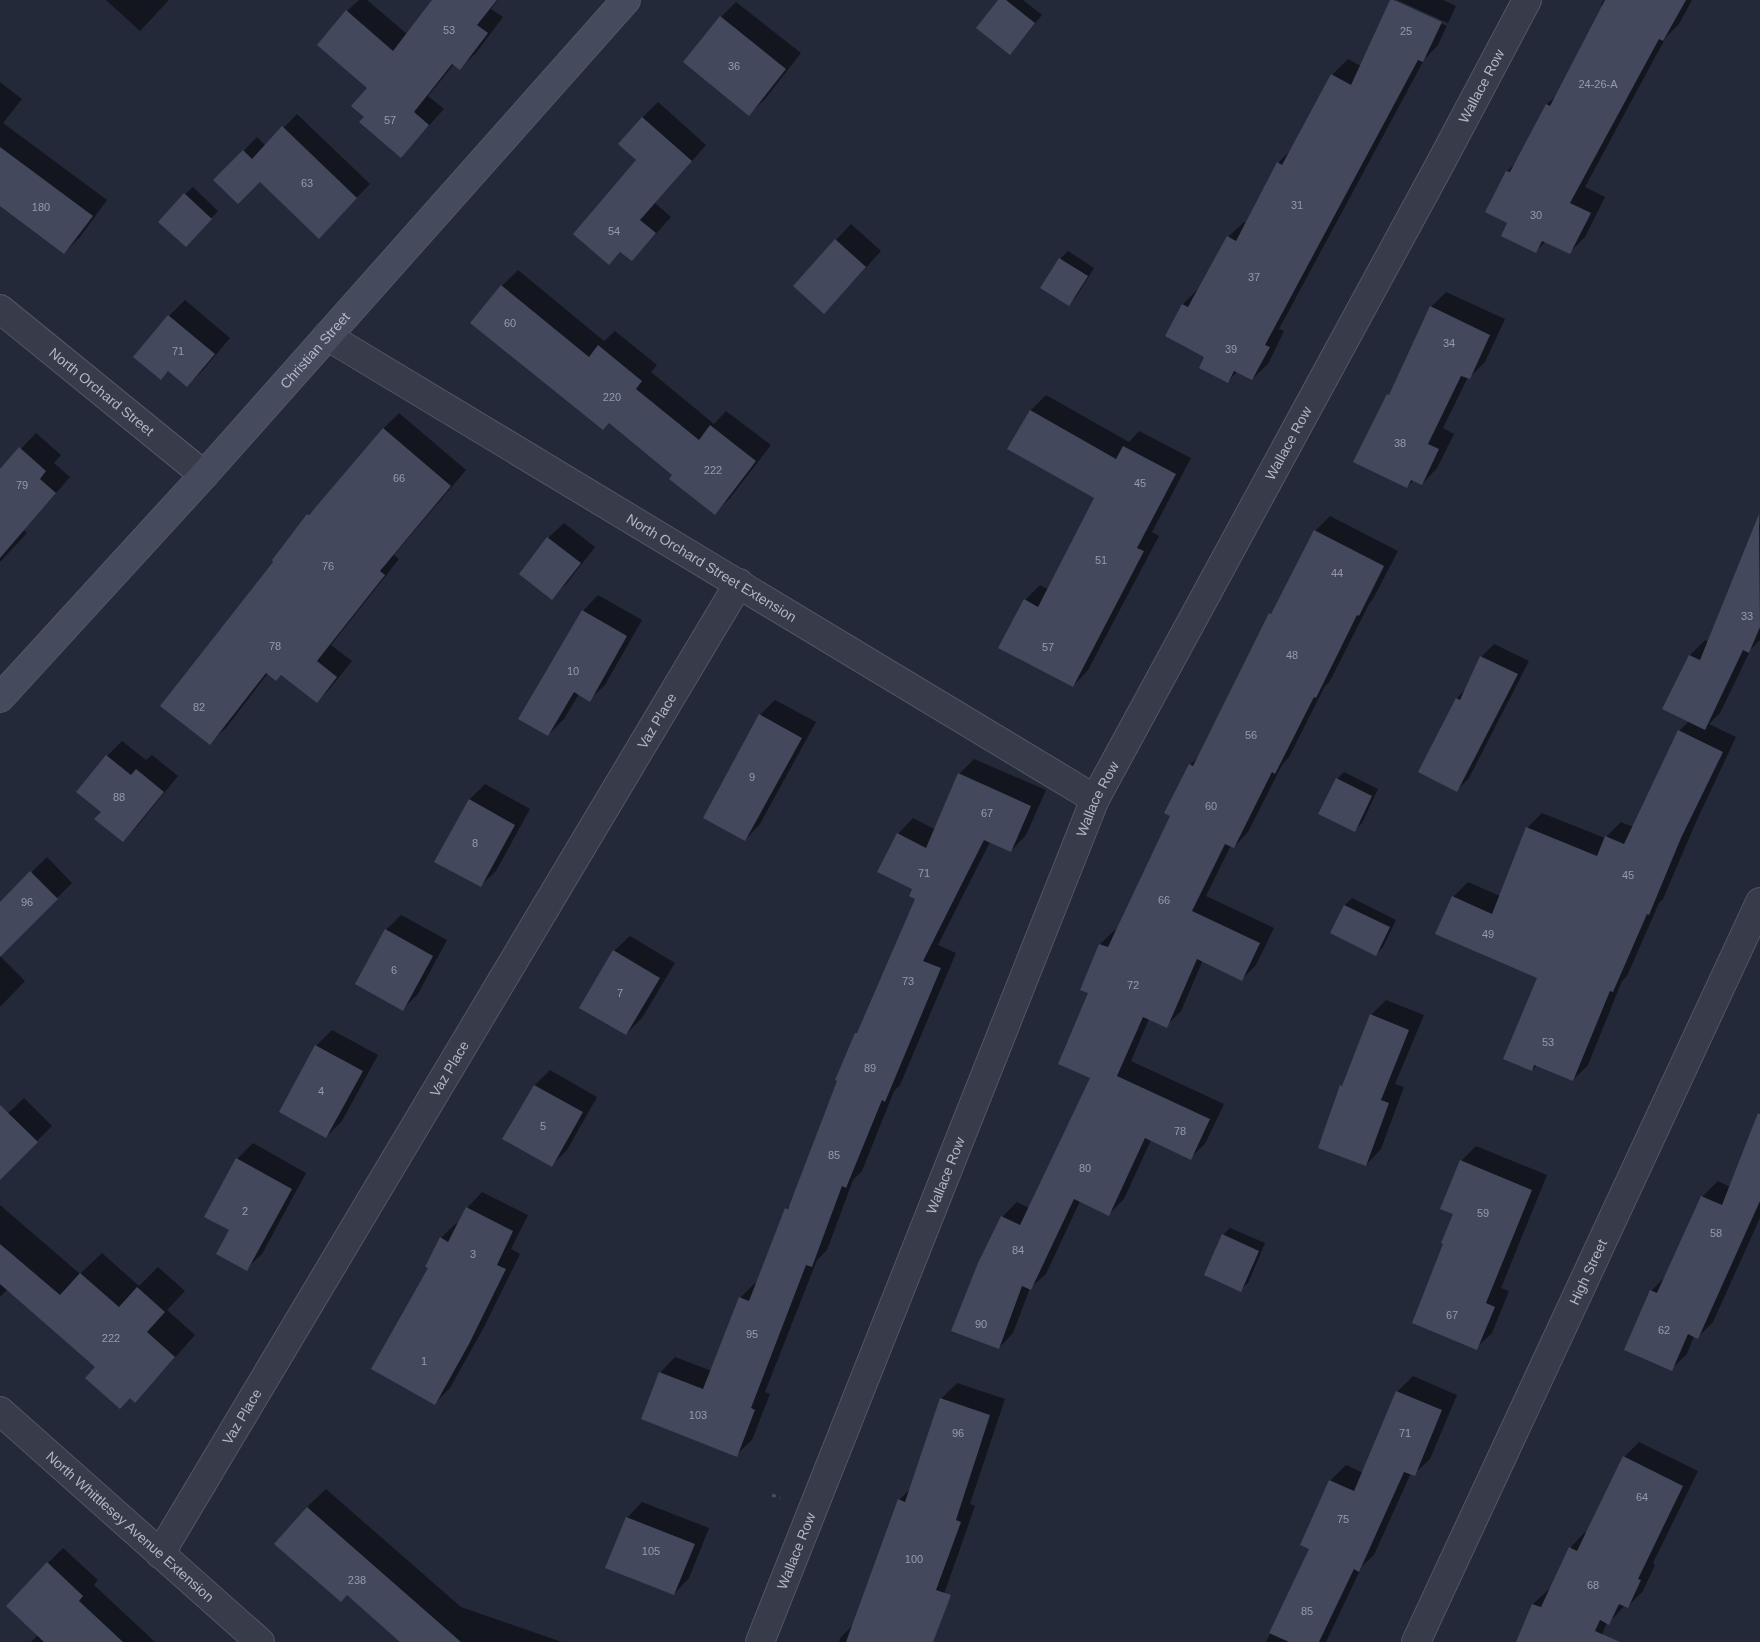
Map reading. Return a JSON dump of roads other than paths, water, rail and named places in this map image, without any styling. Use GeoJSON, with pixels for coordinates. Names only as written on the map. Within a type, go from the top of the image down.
{"type":"FeatureCollection","features":[{"type":"Feature","properties":{"kind":"main road","name":"Christian Street"},"geometry":{"type":"LineString","coordinates":[[0,698],[204,475],[626,0]]}},
{"type":"Feature","properties":{"kind":"street","name":"Wallace Row"},"geometry":{"type":"LineString","coordinates":[[760,1642],[1095,799],[1439,166],[1527,0]]}},
{"type":"Feature","properties":{"kind":"street","name":"North Orchard Street"},"geometry":{"type":"LineString","coordinates":[[0,309],[204,475]]}},
{"type":"Feature","properties":{"kind":"street","name":"North Orchard Street Extension"},"geometry":{"type":"LineString","coordinates":[[327,336],[1095,799]]}},
{"type":"Feature","properties":{"kind":"street","name":"Vaz Place"},"geometry":{"type":"LineString","coordinates":[[160,1554],[739,583]]}},
{"type":"Feature","properties":{"kind":"street","name":"High Street"},"geometry":{"type":"LineString","coordinates":[[1416,1642],[1760,902]]}},
{"type":"Feature","properties":{"kind":"street","name":"North Whittlesey Avenue Extension"},"geometry":{"type":"LineString","coordinates":[[0,1411],[260,1642]]}}]}
